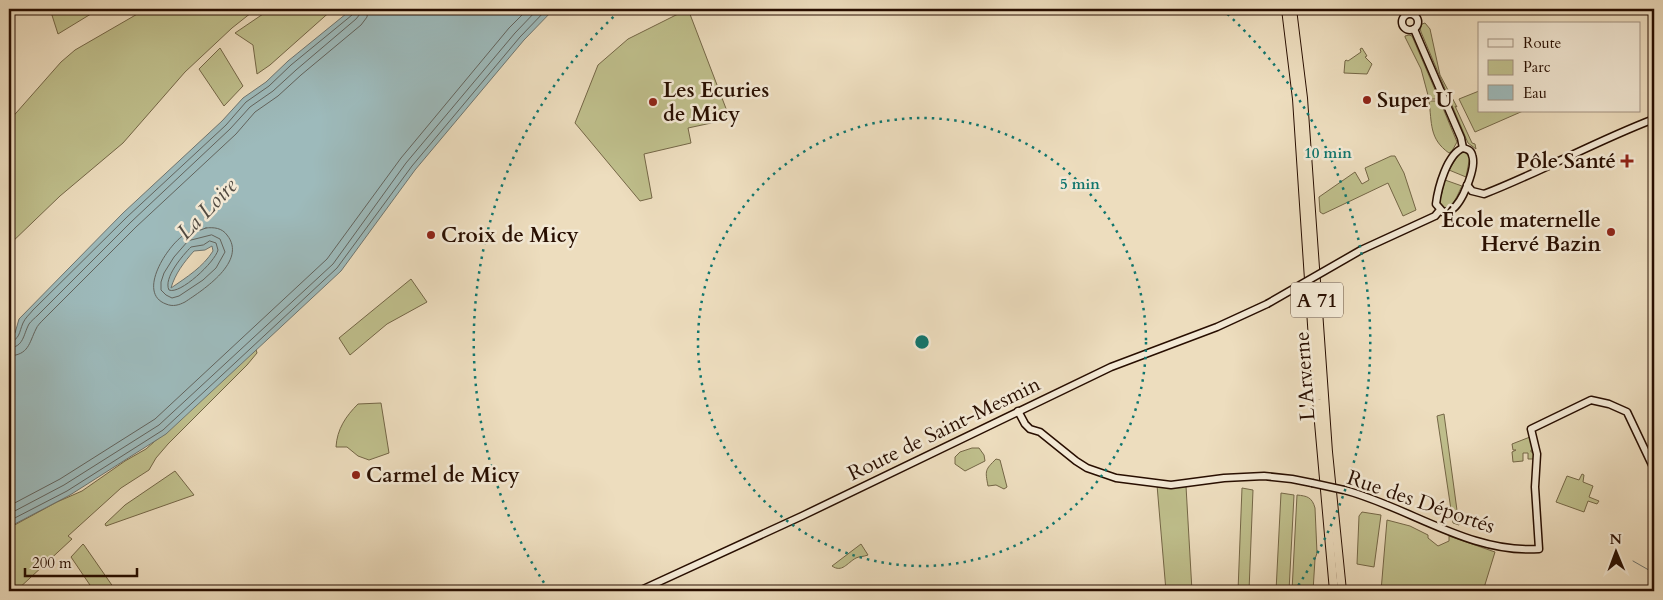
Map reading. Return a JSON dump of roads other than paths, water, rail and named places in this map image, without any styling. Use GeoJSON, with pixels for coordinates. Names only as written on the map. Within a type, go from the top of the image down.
{"type":"FeatureCollection","features":[{"type":"Feature","properties":{"kind":"highway","name":"L'Arverne"},"geometry":{"type":"LineString","coordinates":[[1286,9],[1296,99],[1316,400],[1334,591]]}},
{"type":"Feature","properties":{"kind":"highway","name":"L'Arverne"},"geometry":{"type":"LineString","coordinates":[[1292,9],[1303,98],[1328,452],[1342,591]]}},
{"type":"Feature","properties":{"kind":"main road"},"geometry":{"type":"LineString","coordinates":[[1407,12],[1417,18],[1418,24],[1414,29],[1408,30],[1403,26],[1403,20],[1407,12]]}},
{"type":"Feature","properties":{"kind":"main road"},"geometry":{"type":"LineString","coordinates":[[1414,29],[1463,143],[1463,148]]}},
{"type":"Feature","properties":{"kind":"main road"},"geometry":{"type":"LineString","coordinates":[[1440,210],[1436,201],[1442,178],[1456,152],[1463,148],[1469,150],[1473,156],[1472,169],[1465,188],[1486,194],[1640,122],[1652,120]]}},
{"type":"Feature","properties":{"kind":"main road","name":"Route de Saint-Mesmin"},"geometry":{"type":"LineString","coordinates":[[639,591],[802,516],[1111,367],[1217,327],[1267,304],[1361,250],[1435,216],[1440,210],[1445,212],[1452,210],[1465,188]]}},
{"type":"Feature","properties":{"kind":"main road","name":"Rue des Déportés"},"geometry":{"type":"LineString","coordinates":[[1018,411],[1030,429],[1040,432],[1076,461],[1087,468],[1116,478],[1171,485],[1224,478],[1264,476],[1292,479],[1344,490],[1374,499],[1458,534],[1493,545],[1515,549],[1540,549],[1535,487],[1537,454],[1531,429],[1586,402],[1598,401],[1609,404],[1624,410],[1630,416],[1654,469]]}},
{"type":"Feature","properties":{"kind":"water","name":"La Loire"},"geometry":{"type":"Polygon","coordinates":[[[352,9],[554,9],[524,40],[415,170],[341,271],[166,434],[70,495],[9,527],[9,338],[15,333],[19,319],[123,213],[222,121],[243,98],[266,82],[288,61],[352,9]],[[212,246],[205,250],[194,251],[180,268],[171,288],[200,267],[213,251],[212,246]]]}},
{"type":"Feature","properties":{"kind":"waterway"},"geometry":{"type":"LineString","coordinates":[[1633,561],[1654,573]]}},
{"type":"Feature","properties":{"kind":"place","name":"Super U"},"geometry":{"type":"Point","coordinates":[1367,100]}},
{"type":"Feature","properties":{"kind":"place","name":"Les Ecuries de Micy"},"geometry":{"type":"Point","coordinates":[653,102]}},
{"type":"Feature","properties":{"kind":"place","name":"Pôle Santé"},"geometry":{"type":"Point","coordinates":[1627,161]}},
{"type":"Feature","properties":{"kind":"place","name":"École maternelle Hervé Bazin"},"geometry":{"type":"Point","coordinates":[1611,232]}},
{"type":"Feature","properties":{"kind":"place","name":"Croix de Micy"},"geometry":{"type":"Point","coordinates":[431,235]}},
{"type":"Feature","properties":{"kind":"place","name":"Carmel de Micy"},"geometry":{"type":"Point","coordinates":[356,475]}}]}
